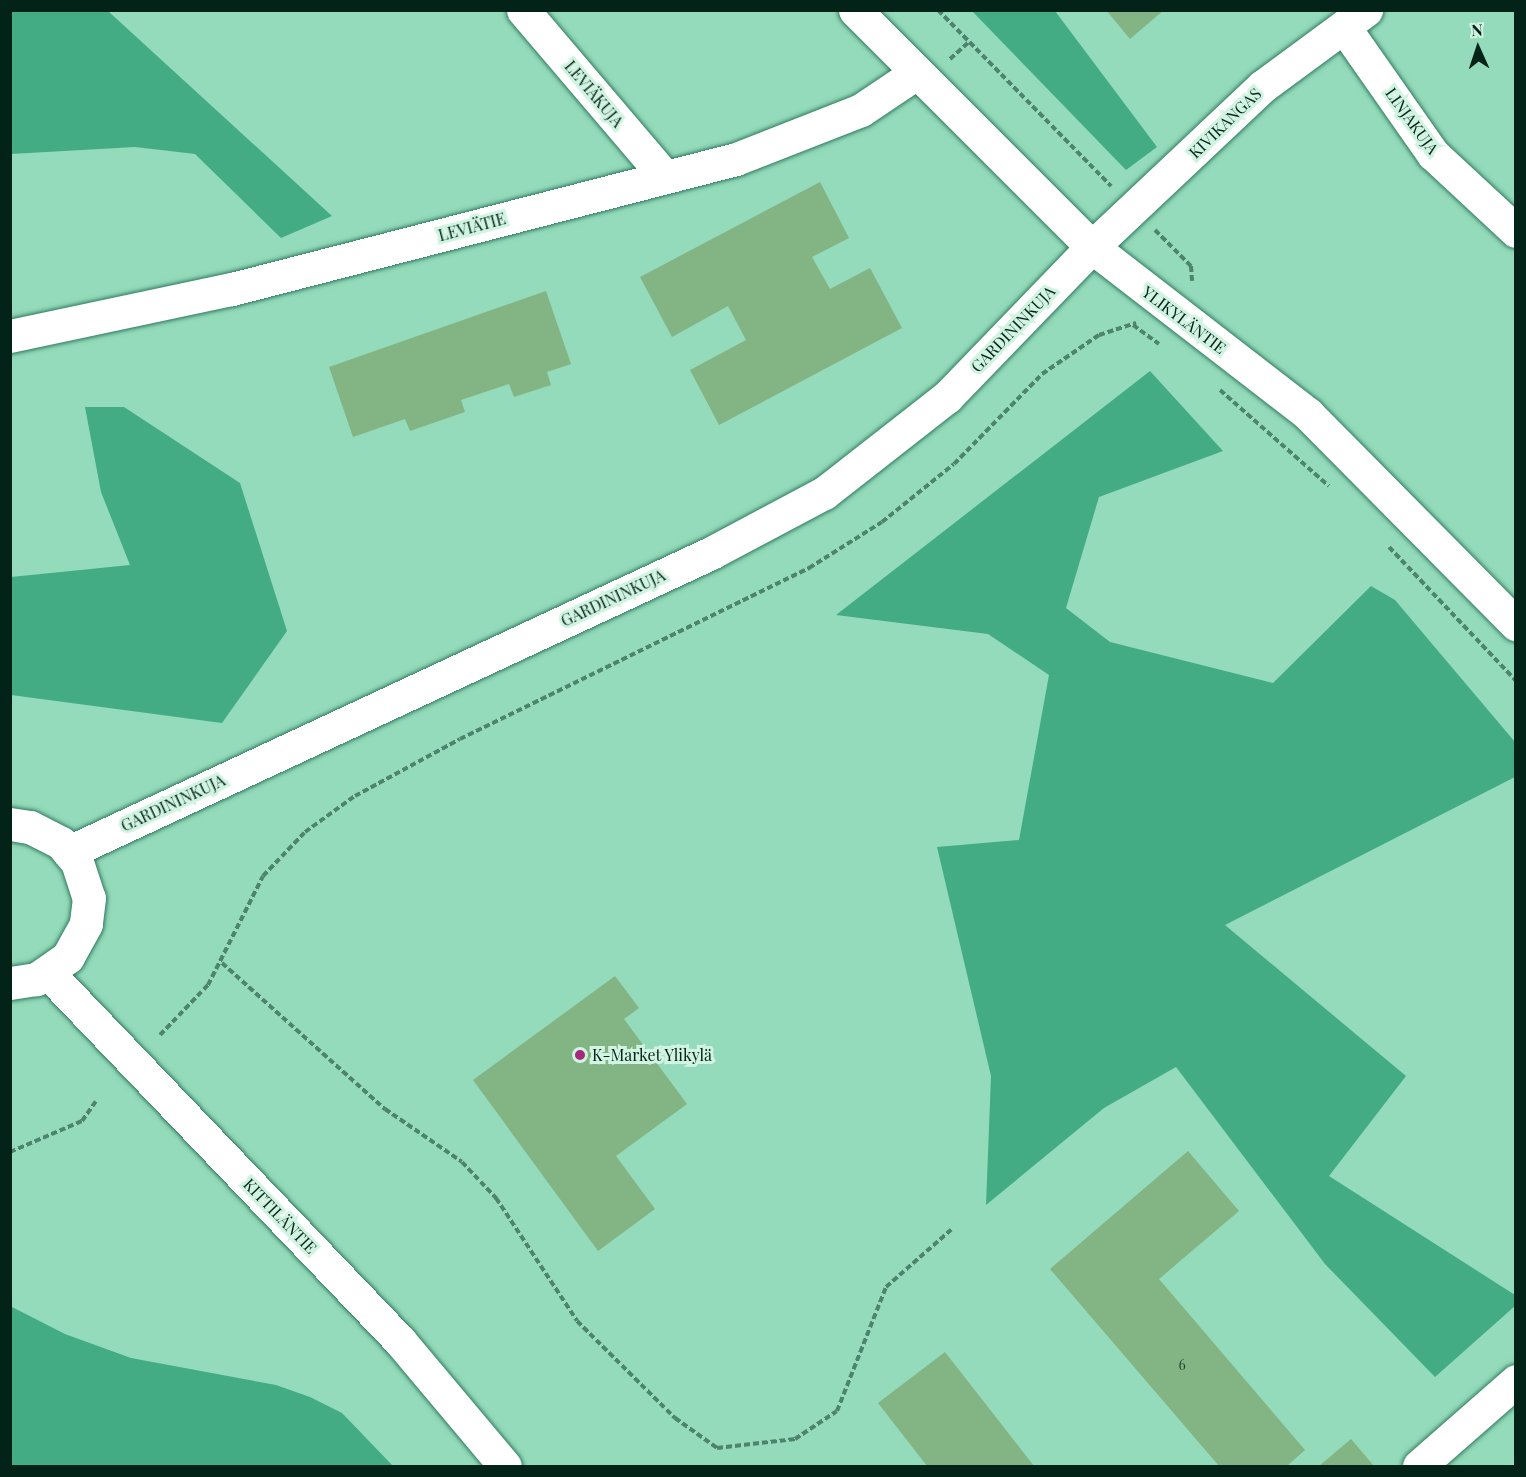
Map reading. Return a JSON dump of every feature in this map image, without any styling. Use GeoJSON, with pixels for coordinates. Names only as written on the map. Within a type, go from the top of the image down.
{"type":"FeatureCollection","features":[{"type":"Feature","properties":{"kind":"street","name":"LEVIÄKUJA"},"geometry":{"type":"LineString","coordinates":[[523,10],[665,177]]}},
{"type":"Feature","properties":{"kind":"street","name":"YLIKYLÄNTIE"},"geometry":{"type":"LineString","coordinates":[[855,10],[1092,247],[1159,302],[1308,414],[1515,624]]}},
{"type":"Feature","properties":{"kind":"street","name":"KIVIKANGAS"},"geometry":{"type":"LineString","coordinates":[[1092,247],[1263,86],[1355,19]]}},
{"type":"Feature","properties":{"kind":"street","name":"LINJAKUJA"},"geometry":{"type":"LineString","coordinates":[[1355,19],[1433,154],[1515,231]]}},
{"type":"Feature","properties":{"kind":"street","name":"LEVIÄTIE"},"geometry":{"type":"LineString","coordinates":[[10,336],[232,289],[665,177],[820,129],[861,110],[916,73]]}},
{"type":"Feature","properties":{"kind":"street","name":"GARDININKUJA"},"geometry":{"type":"LineString","coordinates":[[69,852],[711,553],[824,494],[947,397],[1092,247]]}},
{"type":"Feature","properties":{"kind":"street"},"geometry":{"type":"LineString","coordinates":[[10,825],[41,831],[69,852],[87,885],[86,924],[68,957],[48,973],[10,983]]}},
{"type":"Feature","properties":{"kind":"street","name":"KITTILÄNTIE"},"geometry":{"type":"LineString","coordinates":[[48,973],[400,1341],[505,1467]]}},
{"type":"Feature","properties":{"kind":"street"},"geometry":{"type":"LineString","coordinates":[[1419,1467],[1515,1381]]}},
{"type":"Feature","properties":{"kind":"path"},"geometry":{"type":"LineString","coordinates":[[160,1035],[222,963],[263,876],[305,832],[354,796],[809,568],[882,522],[954,464],[1042,374],[1099,334],[1133,325],[1190,279],[1191,266],[938,10]]}},
{"type":"Feature","properties":{"kind":"path"},"geometry":{"type":"LineString","coordinates":[[1190,279],[1198,287]]}},
{"type":"Feature","properties":{"kind":"path"},"geometry":{"type":"LineString","coordinates":[[1133,325],[1167,349]]}},
{"type":"Feature","properties":{"kind":"path"},"geometry":{"type":"LineString","coordinates":[[1210,382],[1336,491]]}},
{"type":"Feature","properties":{"kind":"path"},"geometry":{"type":"LineString","coordinates":[[1385,542],[1515,681]]}},
{"type":"Feature","properties":{"kind":"path"},"geometry":{"type":"LineString","coordinates":[[222,963],[385,1109],[462,1162],[496,1198],[577,1321],[675,1418],[717,1448],[795,1439],[837,1412],[886,1287],[952,1228]]}},
{"type":"Feature","properties":{"kind":"path"},"geometry":{"type":"LineString","coordinates":[[10,1152],[82,1121],[96,1101]]}},
{"type":"Feature","properties":{"kind":"green space"},"geometry":{"type":"Polygon","coordinates":[[[11,10],[108,11],[332,216],[281,238],[195,154],[135,147],[11,154],[11,10]]]}},
{"type":"Feature","properties":{"kind":"green space"},"geometry":{"type":"Polygon","coordinates":[[[972,11],[1055,11],[1157,147],[1126,170],[972,11]]]}},
{"type":"Feature","properties":{"kind":"green space"},"geometry":{"type":"Polygon","coordinates":[[[1150,371],[1223,451],[1099,497],[1066,608],[1110,642],[1273,683],[1371,586],[1395,600],[1515,742],[1515,777],[1225,925],[1406,1076],[1329,1176],[1515,1295],[1515,1306],[1435,1377],[1325,1264],[1176,1067],[1104,1108],[986,1205],[991,1076],[937,847],[1019,840],[1049,675],[988,634],[836,615],[1150,371]]]}},
{"type":"Feature","properties":{"kind":"green space"},"geometry":{"type":"Polygon","coordinates":[[[85,407],[124,407],[240,483],[287,631],[222,723],[11,695],[11,577],[130,565],[101,492],[85,407]]]}},
{"type":"Feature","properties":{"kind":"green space"},"geometry":{"type":"Polygon","coordinates":[[[10,1306],[65,1334],[131,1358],[276,1385],[310,1397],[342,1413],[393,1466],[11,1466],[10,1306]]]}},
{"type":"Feature","properties":{"kind":"building"},"geometry":{"type":"Polygon","coordinates":[[[1106,10],[1164,10],[1130,39],[1106,10]]]}},
{"type":"Feature","properties":{"kind":"building"},"geometry":{"type":"Polygon","coordinates":[[[820,182],[849,238],[812,257],[830,289],[870,268],[902,328],[719,425],[690,370],[746,340],[728,306],[672,337],[640,277],[820,182]]]}},
{"type":"Feature","properties":{"kind":"building"},"geometry":{"type":"Polygon","coordinates":[[[546,291],[571,364],[547,372],[551,385],[514,397],[509,384],[461,400],[465,412],[410,431],[405,419],[353,437],[329,367],[546,291]]]}},
{"type":"Feature","properties":{"kind":"building"},"geometry":{"type":"Polygon","coordinates":[[[615,976],[639,1008],[624,1019],[687,1104],[616,1156],[655,1209],[598,1251],[473,1080],[615,976]]]}},
{"type":"Feature","properties":{"kind":"building"},"geometry":{"type":"Polygon","coordinates":[[[1188,1151],[1239,1211],[1159,1279],[1305,1450],[1287,1466],[1219,1466],[1050,1269],[1188,1151]]]}},
{"type":"Feature","properties":{"kind":"building"},"geometry":{"type":"Polygon","coordinates":[[[945,1352],[1034,1466],[927,1466],[878,1403],[945,1352]]]}},
{"type":"Feature","properties":{"kind":"building"},"geometry":{"type":"Polygon","coordinates":[[[1351,1439],[1374,1466],[1319,1466],[1351,1439]]]}},
{"type":"Feature","properties":{"kind":"place","name":"K-Market Ylikylä"},"geometry":{"type":"Point","coordinates":[580,1055]}}]}
